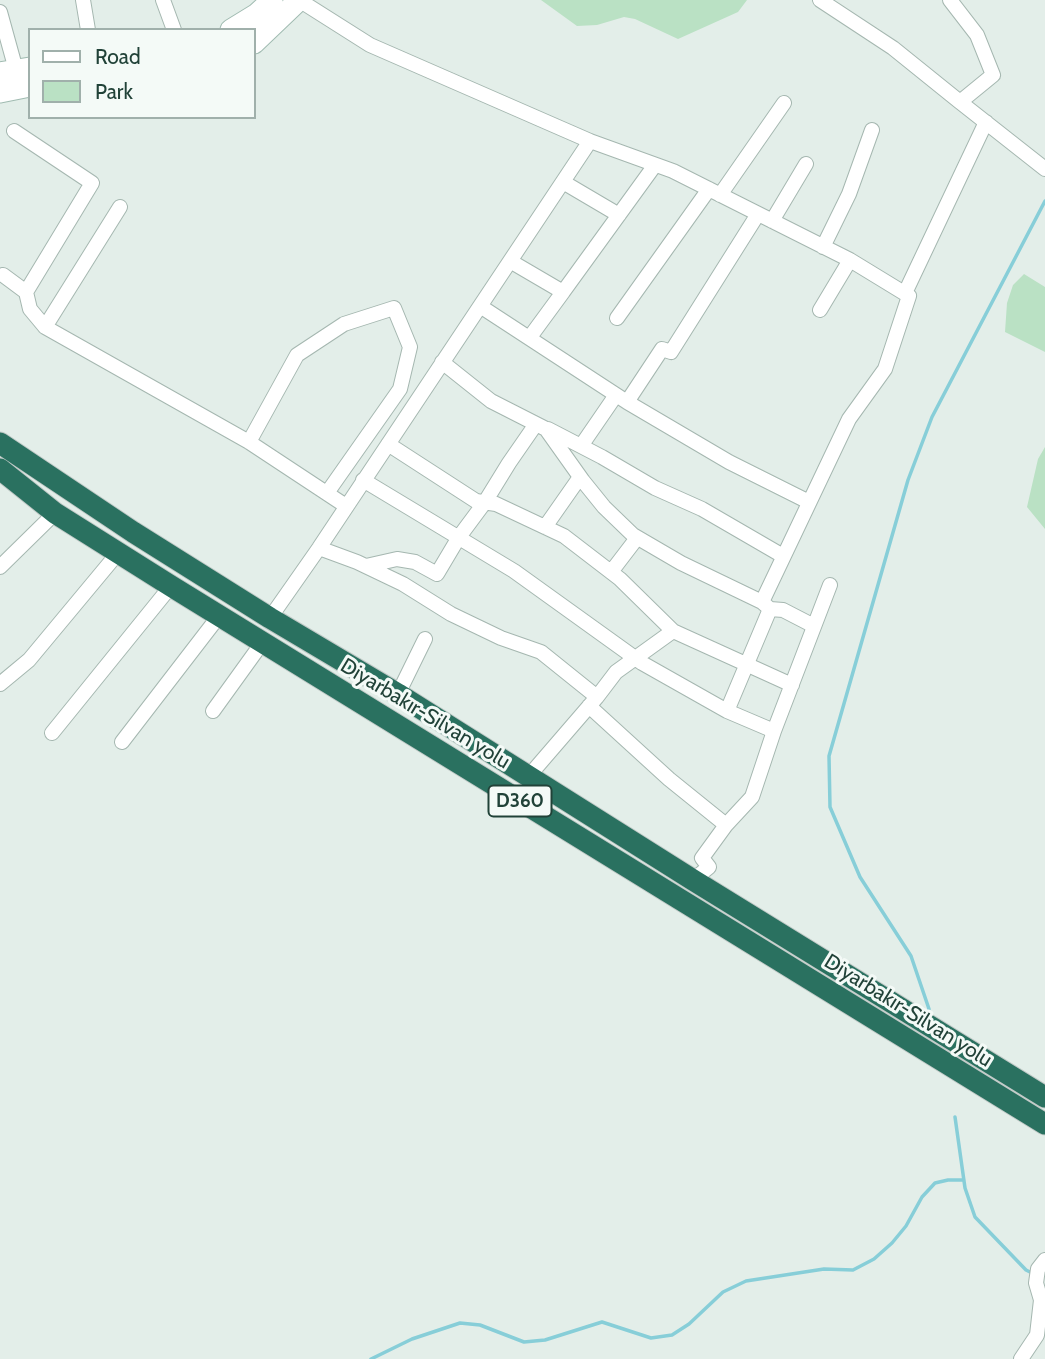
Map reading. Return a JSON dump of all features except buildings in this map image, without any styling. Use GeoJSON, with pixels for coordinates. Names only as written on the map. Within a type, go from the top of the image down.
{"type":"FeatureCollection","features":[{"type":"Feature","properties":{"kind":"highway","name":"Diyarbakır-Silvan yolu"},"geometry":{"type":"LineString","coordinates":[[0,443],[122,525],[270,618],[398,694],[1045,1097]]}},
{"type":"Feature","properties":{"kind":"highway","name":"Diyarbakır-Silvan yolu"},"geometry":{"type":"LineString","coordinates":[[0,469],[55,513],[118,553],[1045,1124]]}},
{"type":"Feature","properties":{"kind":"street"},"geometry":{"type":"LineString","coordinates":[[83,0],[88,28]]}},
{"type":"Feature","properties":{"kind":"street"},"geometry":{"type":"LineString","coordinates":[[163,0],[173,28]]}},
{"type":"Feature","properties":{"kind":"street"},"geometry":{"type":"LineString","coordinates":[[234,28],[257,14],[272,0]]}},
{"type":"Feature","properties":{"kind":"street"},"geometry":{"type":"LineString","coordinates":[[256,41],[299,0],[370,45],[590,141],[655,164],[850,260],[909,296],[885,369],[849,419],[783,556],[747,664],[727,711]]}},
{"type":"Feature","properties":{"kind":"street"},"geometry":{"type":"LineString","coordinates":[[820,0],[893,48],[1045,169]]}},
{"type":"Feature","properties":{"kind":"street"},"geometry":{"type":"LineString","coordinates":[[950,0],[977,35],[993,75],[960,102]]}},
{"type":"Feature","properties":{"kind":"street"},"geometry":{"type":"LineString","coordinates":[[0,12],[19,74],[0,92]]}},
{"type":"Feature","properties":{"kind":"street"},"geometry":{"type":"LineString","coordinates":[[617,318],[784,103]]}},
{"type":"Feature","properties":{"kind":"street"},"geometry":{"type":"LineString","coordinates":[[905,293],[986,122]]}},
{"type":"Feature","properties":{"kind":"street"},"geometry":{"type":"LineString","coordinates":[[823,247],[849,194],[872,130]]}},
{"type":"Feature","properties":{"kind":"street"},"geometry":{"type":"LineString","coordinates":[[14,131],[92,183],[26,292]]}},
{"type":"Feature","properties":{"kind":"street"},"geometry":{"type":"LineString","coordinates":[[270,618],[590,141]]}},
{"type":"Feature","properties":{"kind":"street"},"geometry":{"type":"LineString","coordinates":[[581,446],[662,349],[671,352],[806,163]]}},
{"type":"Feature","properties":{"kind":"street"},"geometry":{"type":"LineString","coordinates":[[530,337],[655,164]]}},
{"type":"Feature","properties":{"kind":"street"},"geometry":{"type":"LineString","coordinates":[[563,181],[619,215]]}},
{"type":"Feature","properties":{"kind":"street"},"geometry":{"type":"LineString","coordinates":[[45,327],[120,207]]}},
{"type":"Feature","properties":{"kind":"street"},"geometry":{"type":"LineString","coordinates":[[820,310],[850,260]]}},
{"type":"Feature","properties":{"kind":"street"},"geometry":{"type":"LineString","coordinates":[[510,261],[563,292]]}},
{"type":"Feature","properties":{"kind":"street"},"geometry":{"type":"LineString","coordinates":[[3,275],[26,292],[30,309],[45,327],[249,442],[346,506]]}},
{"type":"Feature","properties":{"kind":"street"},"geometry":{"type":"LineString","coordinates":[[480,306],[621,398],[729,462],[809,502]]}},
{"type":"Feature","properties":{"kind":"street"},"geometry":{"type":"LineString","coordinates":[[249,442],[298,355],[344,324],[394,308],[410,347],[400,389],[327,494]]}},
{"type":"Feature","properties":{"kind":"street"},"geometry":{"type":"LineString","coordinates":[[442,362],[491,401],[581,446],[655,488],[702,509],[783,556]]}},
{"type":"Feature","properties":{"kind":"street"},"geometry":{"type":"LineString","coordinates":[[541,426],[604,507],[637,538],[766,606],[783,610],[814,626]]}},
{"type":"Feature","properties":{"kind":"street"},"geometry":{"type":"LineString","coordinates":[[366,566],[397,559],[415,562],[438,574],[459,537],[509,463],[541,426]]}},
{"type":"Feature","properties":{"kind":"street"},"geometry":{"type":"LineString","coordinates":[[387,444],[476,501],[496,504],[564,536],[611,572],[673,631],[792,685]]}},
{"type":"Feature","properties":{"kind":"street"},"geometry":{"type":"LineString","coordinates":[[545,527],[580,477]]}},
{"type":"Feature","properties":{"kind":"street"},"geometry":{"type":"LineString","coordinates":[[363,480],[514,571],[635,658],[727,711],[774,731]]}},
{"type":"Feature","properties":{"kind":"street"},"geometry":{"type":"LineString","coordinates":[[0,567],[55,513]]}},
{"type":"Feature","properties":{"kind":"street"},"geometry":{"type":"LineString","coordinates":[[611,572],[637,538]]}},
{"type":"Feature","properties":{"kind":"street"},"geometry":{"type":"LineString","coordinates":[[319,548],[403,584],[451,614],[501,638],[541,652],[669,779],[726,825]]}},
{"type":"Feature","properties":{"kind":"street"},"geometry":{"type":"LineString","coordinates":[[0,684],[29,660],[118,553]]}},
{"type":"Feature","properties":{"kind":"street"},"geometry":{"type":"LineString","coordinates":[[693,880],[709,867],[702,858],[726,825],[752,797],[774,731],[830,585]]}},
{"type":"Feature","properties":{"kind":"street"},"geometry":{"type":"LineString","coordinates":[[52,733],[171,586]]}},
{"type":"Feature","properties":{"kind":"street"},"geometry":{"type":"LineString","coordinates":[[122,742],[219,616]]}},
{"type":"Feature","properties":{"kind":"street"},"geometry":{"type":"LineString","coordinates":[[528,776],[616,672],[673,631]]}},
{"type":"Feature","properties":{"kind":"street"},"geometry":{"type":"LineString","coordinates":[[398,694],[425,639]]}},
{"type":"Feature","properties":{"kind":"street"},"geometry":{"type":"LineString","coordinates":[[213,711],[262,643]]}},
{"type":"Feature","properties":{"kind":"street"},"geometry":{"type":"LineString","coordinates":[[1021,1359],[1037,1335],[1041,1300],[1036,1283],[1038,1269],[1045,1260]]}},
{"type":"Feature","properties":{"kind":"green space"},"geometry":{"type":"Polygon","coordinates":[[[541,0],[747,0],[738,12],[678,39],[635,19],[624,17],[597,25],[577,26],[541,0]]]}},
{"type":"Feature","properties":{"kind":"green space"},"geometry":{"type":"Polygon","coordinates":[[[1024,274],[1045,287],[1045,352],[1005,332],[1007,303],[1013,285],[1024,274]]]}},
{"type":"Feature","properties":{"kind":"green space"},"geometry":{"type":"Polygon","coordinates":[[[1045,447],[1045,529],[1027,507],[1038,459],[1045,447]]]}},
{"type":"Feature","properties":{"kind":"waterway"},"geometry":{"type":"LineString","coordinates":[[929,1009],[911,956],[860,877],[830,807],[829,756],[908,480],[932,417],[1045,201]]}},
{"type":"Feature","properties":{"kind":"waterway"},"geometry":{"type":"LineString","coordinates":[[955,1117],[965,1188],[975,1217],[1032,1273]]}},
{"type":"Feature","properties":{"kind":"waterway"},"geometry":{"type":"LineString","coordinates":[[371,1359],[412,1339],[460,1323],[480,1325],[524,1342],[545,1340],[602,1322],[651,1338],[672,1335],[689,1324],[723,1292],[746,1281],[824,1269],[853,1270],[874,1259],[906,1226],[922,1197],[935,1183],[964,1180]]}}]}
